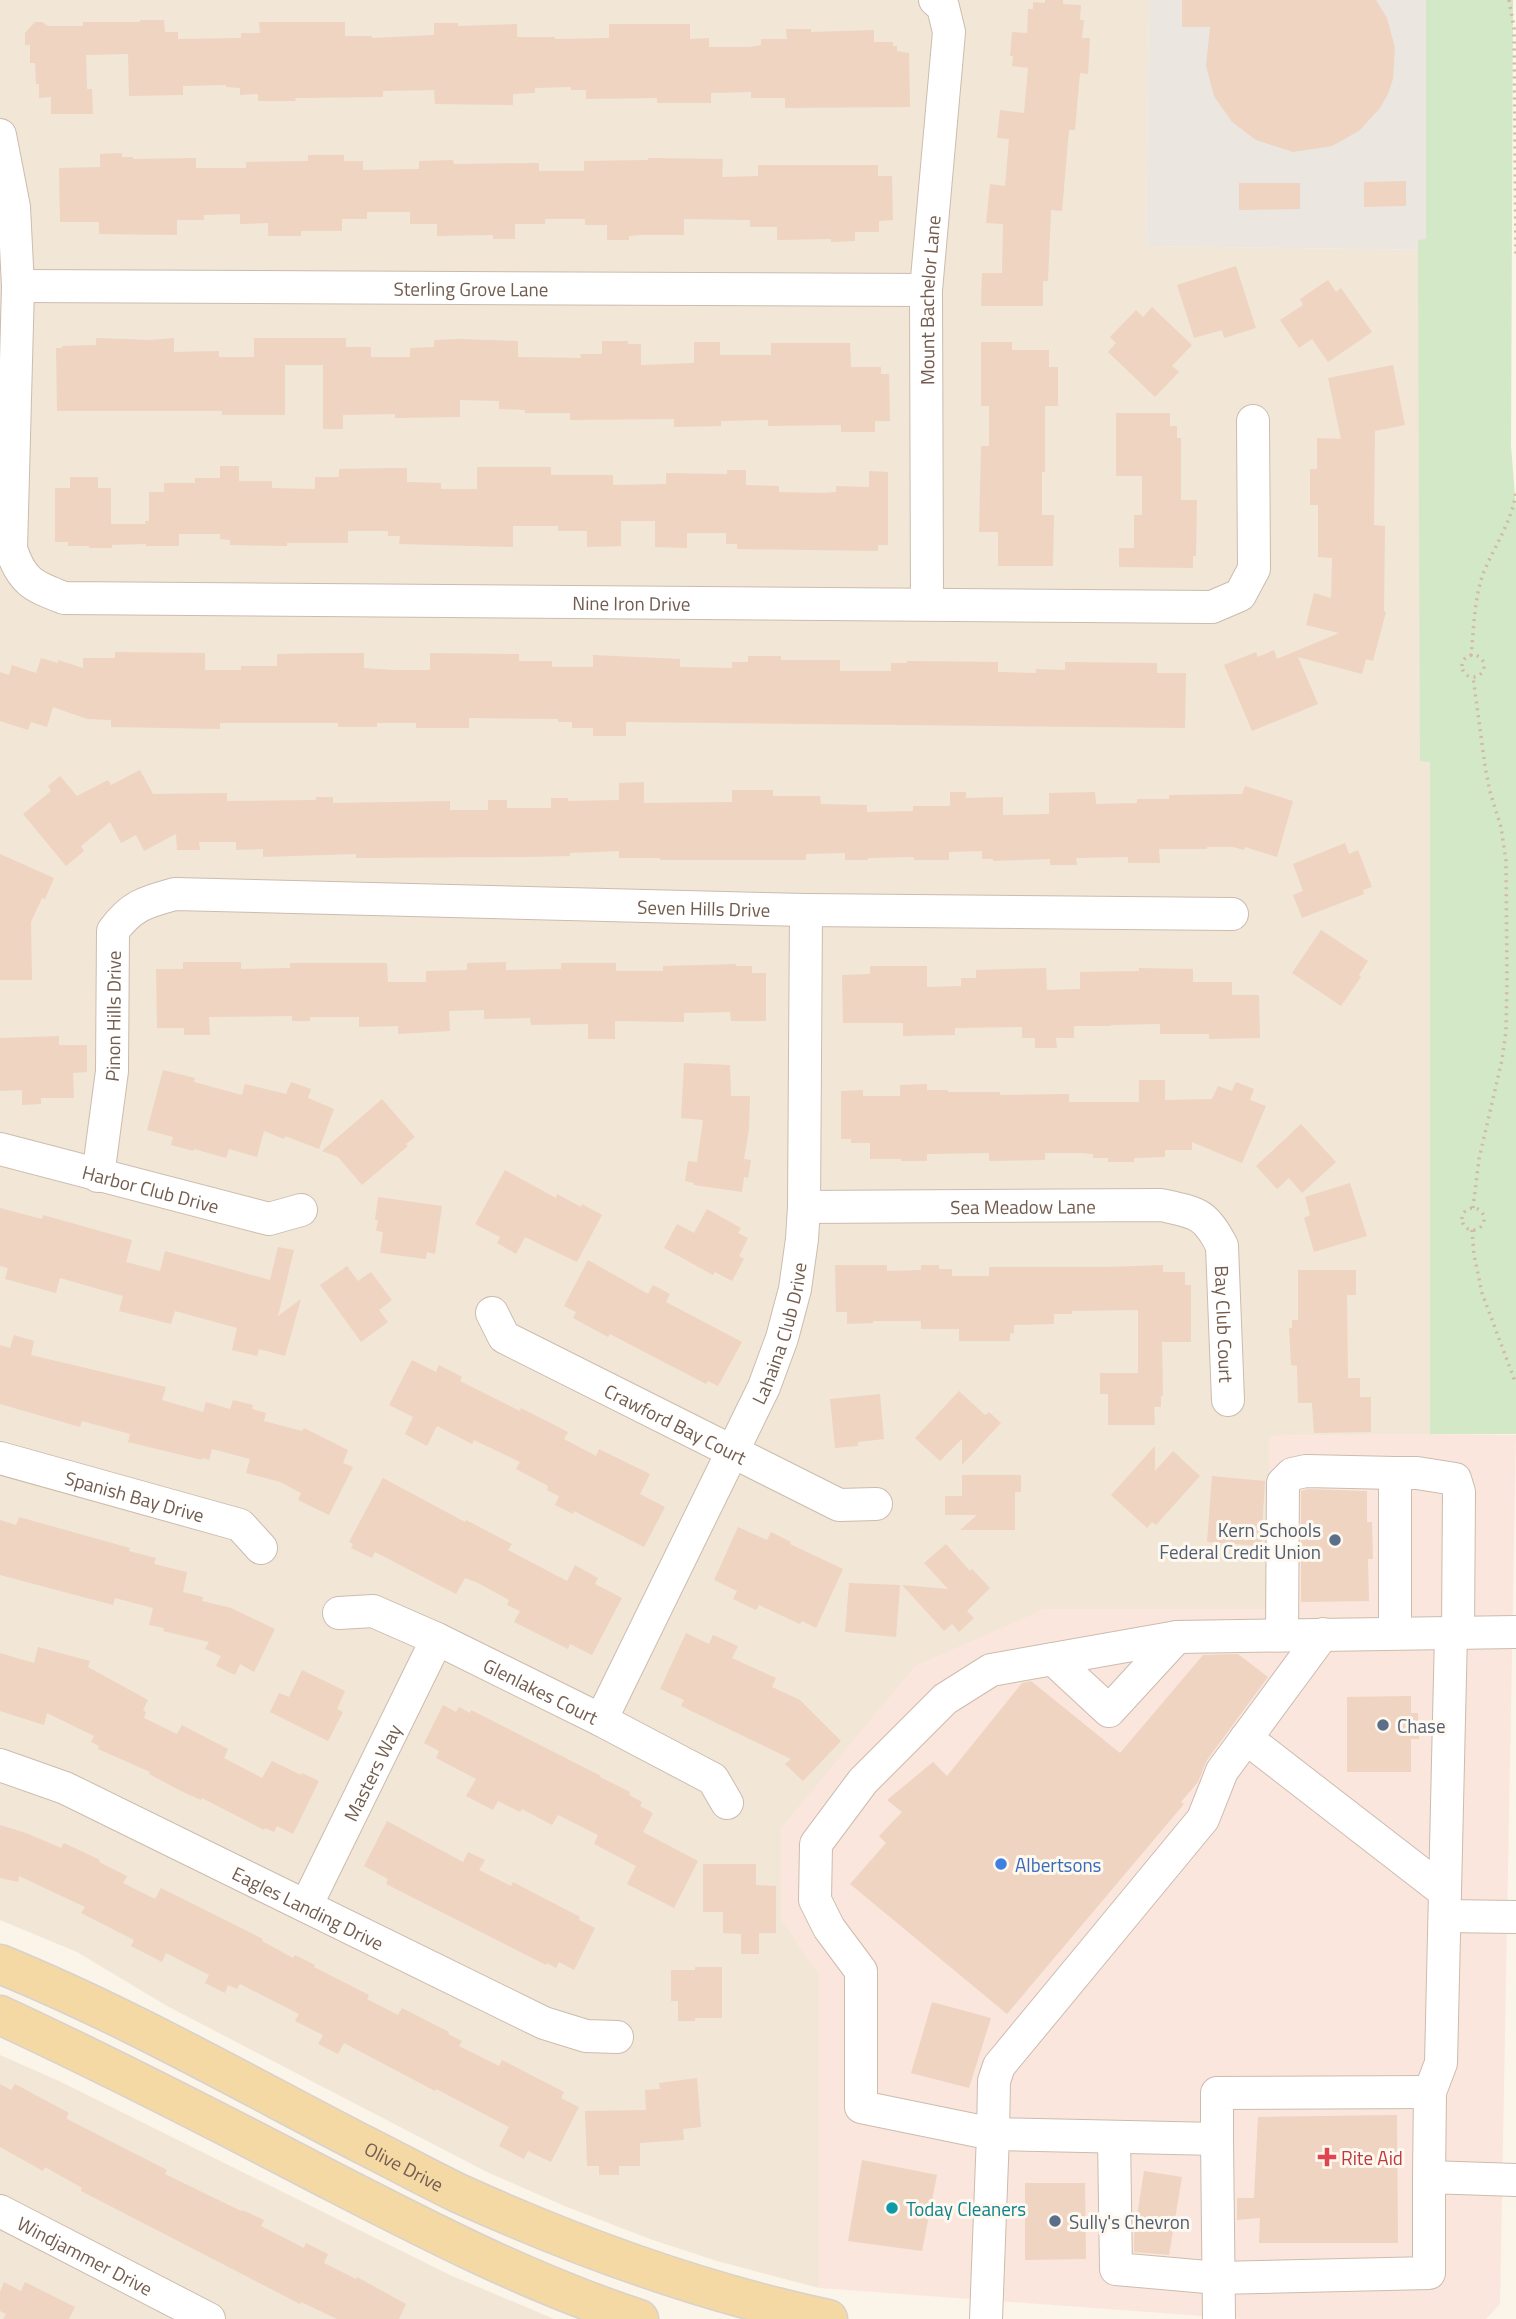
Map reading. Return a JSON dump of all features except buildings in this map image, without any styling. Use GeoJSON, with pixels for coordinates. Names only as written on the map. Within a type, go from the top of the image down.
{"type":"FeatureCollection","features":[{"type":"Feature","properties":{"kind":"main road","name":"Olive Drive"},"geometry":{"type":"LineString","coordinates":[[0,1964],[108,2012],[456,2192],[539,2229],[710,2289],[828,2319]]}},
{"type":"Feature","properties":{"kind":"main road"},"geometry":{"type":"LineString","coordinates":[[0,1992],[210,2065]]}},
{"type":"Feature","properties":{"kind":"main road"},"geometry":{"type":"LineString","coordinates":[[0,2015],[108,2065],[456,2245],[539,2282],[639,2319]]}},
{"type":"Feature","properties":{"kind":"street","name":"Mount Bachelor Lane"},"geometry":{"type":"LineString","coordinates":[[927,604],[926,290],[949,32],[943,7],[935,0]]}},
{"type":"Feature","properties":{"kind":"street"},"geometry":{"type":"LineString","coordinates":[[0,135],[14,207],[18,286]]}},
{"type":"Feature","properties":{"kind":"street","name":"Sterling Grove Lane"},"geometry":{"type":"LineString","coordinates":[[18,286],[926,290]]}},
{"type":"Feature","properties":{"kind":"street","name":"Nine Iron Drive"},"geometry":{"type":"LineString","coordinates":[[18,286],[11,549],[18,568],[35,587],[64,598],[1212,607],[1240,594],[1254,569],[1253,421]]}},
{"type":"Feature","properties":{"kind":"street","name":"Seven Hills Drive"},"geometry":{"type":"LineString","coordinates":[[175,894],[806,910],[1232,914]]}},
{"type":"Feature","properties":{"kind":"street","name":"Pinon Hills Drive"},"geometry":{"type":"LineString","coordinates":[[98,1176],[112,1071],[113,931],[124,916],[141,903],[175,894]]}},
{"type":"Feature","properties":{"kind":"street","name":"Lahaina Club Drive"},"geometry":{"type":"LineString","coordinates":[[601,1720],[733,1453],[764,1387],[782,1338],[794,1289],[804,1208],[806,910]]}},
{"type":"Feature","properties":{"kind":"street","name":"Harbor Club Drive"},"geometry":{"type":"LineString","coordinates":[[0,1149],[269,1219],[301,1210]]}},
{"type":"Feature","properties":{"kind":"street","name":"Sea Meadow Lane"},"geometry":{"type":"LineString","coordinates":[[804,1208],[1161,1205],[1196,1213],[1212,1227],[1222,1246]]}},
{"type":"Feature","properties":{"kind":"street","name":"Bay Club Court"},"geometry":{"type":"LineString","coordinates":[[1222,1246],[1228,1400]]}},
{"type":"Feature","properties":{"kind":"street","name":"Crawford Bay Court"},"geometry":{"type":"LineString","coordinates":[[492,1313],[504,1337],[733,1453],[839,1505],[876,1504]]}},
{"type":"Feature","properties":{"kind":"street","name":"Spanish Bay Drive"},"geometry":{"type":"LineString","coordinates":[[0,1458],[240,1525],[261,1548]]}},
{"type":"Feature","properties":{"kind":"street"},"geometry":{"type":"LineString","coordinates":[[1114,2137],[1116,2269],[1218,2278],[1429,2273],[1430,2092],[1441,2063],[1459,1492],[1455,1479],[1417,1473],[1306,1471],[1292,1474],[1283,1483],[1282,1634]]}},
{"type":"Feature","properties":{"kind":"street"},"geometry":{"type":"LineString","coordinates":[[1395,1473],[1395,1633]]}},
{"type":"Feature","properties":{"kind":"street","name":"Glenlakes Court"},"geometry":{"type":"LineString","coordinates":[[339,1613],[373,1611],[437,1639],[713,1779],[727,1803]]}},
{"type":"Feature","properties":{"kind":"street"},"geometry":{"type":"LineString","coordinates":[[1217,2139],[993,2134],[861,2107],[861,1971],[829,1928],[815,1900],[816,1844],[863,1781],[945,1699],[991,1670],[1177,1637],[1516,1632]]}},
{"type":"Feature","properties":{"kind":"street"},"geometry":{"type":"LineString","coordinates":[[986,2319],[995,2081],[999,2066],[1203,1819],[1222,1771],[1323,1634]]}},
{"type":"Feature","properties":{"kind":"street"},"geometry":{"type":"LineString","coordinates":[[1053,1659],[1109,1711],[1177,1637]]}},
{"type":"Feature","properties":{"kind":"street","name":"Masters Way"},"geometry":{"type":"LineString","coordinates":[[306,1906],[437,1639]]}},
{"type":"Feature","properties":{"kind":"street"},"geometry":{"type":"LineString","coordinates":[[1246,1738],[1445,1904],[1516,1917]]}},
{"type":"Feature","properties":{"kind":"street","name":"Eagles Landing Drive"},"geometry":{"type":"LineString","coordinates":[[0,1765],[65,1788],[544,2023],[586,2036],[617,2037]]}},
{"type":"Feature","properties":{"kind":"street"},"geometry":{"type":"LineString","coordinates":[[1219,2319],[1217,2093],[1430,2092]]}},
{"type":"Feature","properties":{"kind":"street"},"geometry":{"type":"LineString","coordinates":[[1429,2177],[1516,2180]]}},
{"type":"Feature","properties":{"kind":"street","name":"Windjammer Drive"},"geometry":{"type":"LineString","coordinates":[[0,2211],[209,2319]]}},
{"type":"Feature","properties":{"kind":"path"},"geometry":{"type":"LineString","coordinates":[[1509,0],[1514,28],[1516,254]]}},
{"type":"Feature","properties":{"kind":"path"},"geometry":{"type":"LineString","coordinates":[[1471,656],[1485,570],[1506,526],[1516,493]]}},
{"type":"Feature","properties":{"kind":"path"},"geometry":{"type":"LineString","coordinates":[[1471,656],[1481,658],[1484,664],[1483,671],[1474,677],[1467,675],[1463,669],[1465,659],[1471,656]]}},
{"type":"Feature","properties":{"kind":"path"},"geometry":{"type":"LineString","coordinates":[[1473,1208],[1479,1159],[1502,1060],[1506,1031],[1507,980],[1506,861],[1501,827],[1485,766],[1474,677]]}},
{"type":"Feature","properties":{"kind":"path"},"geometry":{"type":"LineString","coordinates":[[1473,1208],[1480,1210],[1484,1220],[1479,1228],[1472,1230],[1463,1224],[1462,1217],[1466,1211],[1473,1208]]}},
{"type":"Feature","properties":{"kind":"path"},"geometry":{"type":"LineString","coordinates":[[1472,1230],[1482,1293],[1516,1384]]}},
{"type":"Feature","properties":{"kind":"shaded area"},"geometry":{"type":"Polygon","coordinates":[[[0,0],[1149,0],[1146,246],[1434,250],[1430,1434],[1269,1436],[1269,1609],[1044,1609],[781,1919],[819,1974],[819,2288],[717,2261],[650,2239],[487,2172],[167,2006],[77,1952],[0,1920],[0,0]]]}},
{"type":"Feature","properties":{"kind":"shaded area"},"geometry":{"type":"Polygon","coordinates":[[[1149,0],[1429,0],[1434,250],[1146,246],[1149,0]]]}},
{"type":"Feature","properties":{"kind":"shaded area"},"geometry":{"type":"Polygon","coordinates":[[[1516,1435],[1500,2304],[1486,2319],[1244,2319],[819,2288],[819,1974],[781,1919],[781,1828],[915,1666],[1044,1609],[1269,1609],[1269,1436],[1516,1435]]]}},
{"type":"Feature","properties":{"kind":"shaded area"},"geometry":{"type":"Polygon","coordinates":[[[0,2055],[59,2081],[450,2275],[554,2319],[0,2319],[0,2055]]]}},
{"type":"Feature","properties":{"kind":"green space"},"geometry":{"type":"Polygon","coordinates":[[[1426,0],[1513,0],[1511,446],[1516,509],[1516,1434],[1430,1434],[1430,762],[1420,761],[1418,289],[1418,240],[1426,239],[1426,0]]]}},
{"type":"Feature","properties":{"kind":"place","name":"Kern Schools Federal Credit Union"},"geometry":{"type":"Point","coordinates":[1335,1540]}},
{"type":"Feature","properties":{"kind":"place","name":"Chase"},"geometry":{"type":"Point","coordinates":[1383,1725]}},
{"type":"Feature","properties":{"kind":"place","name":"Albertsons"},"geometry":{"type":"Point","coordinates":[1001,1864]}},
{"type":"Feature","properties":{"kind":"place","name":"Rite Aid"},"geometry":{"type":"Point","coordinates":[1327,2157]}},
{"type":"Feature","properties":{"kind":"place","name":"Today Cleaners"},"geometry":{"type":"Point","coordinates":[892,2208]}},
{"type":"Feature","properties":{"kind":"place","name":"Sully's Chevron"},"geometry":{"type":"Point","coordinates":[1055,2221]}}]}
